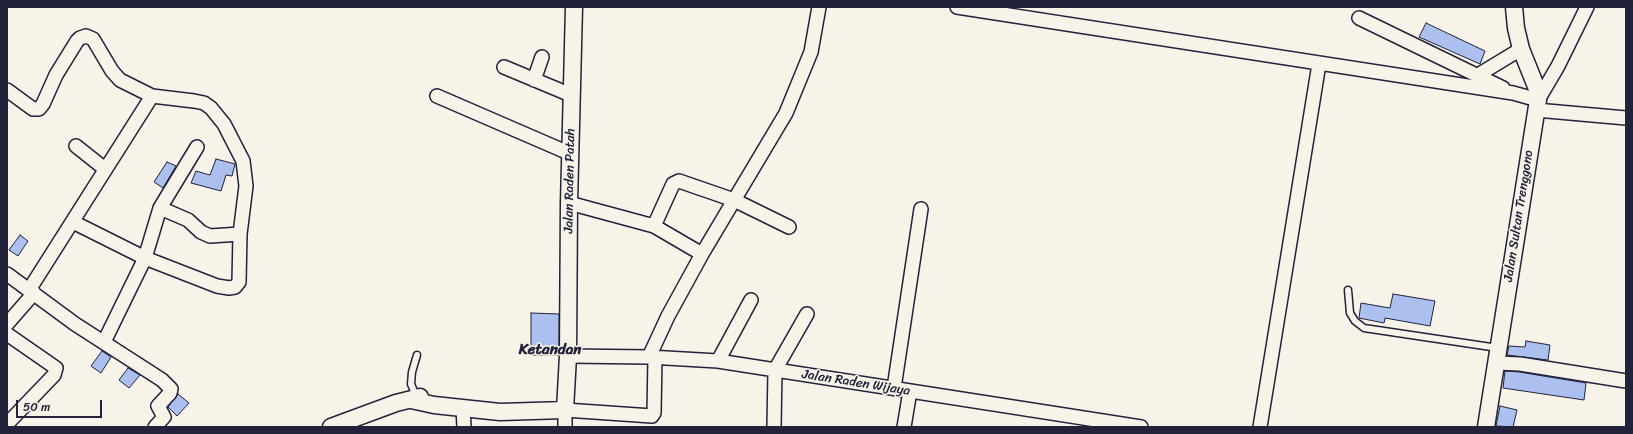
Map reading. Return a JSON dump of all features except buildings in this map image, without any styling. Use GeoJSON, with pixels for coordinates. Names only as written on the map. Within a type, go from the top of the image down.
{"type":"FeatureCollection","features":[{"type":"Feature","properties":{"kind":"street","name":"Jalan Raden Patah"},"geometry":{"type":"LineString","coordinates":[[565,410],[568,356],[569,203],[574,7]]}},
{"type":"Feature","properties":{"kind":"street"},"geometry":{"type":"LineString","coordinates":[[331,427],[356,422],[396,403],[414,399],[434,405],[517,412],[565,410],[652,416],[654,413],[652,357],[668,316],[702,254],[786,113],[811,52],[819,7]]}},
{"type":"Feature","properties":{"kind":"street"},"geometry":{"type":"LineString","coordinates":[[957,7],[1513,93]]}},
{"type":"Feature","properties":{"kind":"street","name":"Jalan Sultan Trenggono"},"geometry":{"type":"LineString","coordinates":[[1486,427],[1537,105],[1537,89],[1521,49],[1516,28],[1514,7]]}},
{"type":"Feature","properties":{"kind":"street"},"geometry":{"type":"LineString","coordinates":[[1537,105],[1587,7]]}},
{"type":"Feature","properties":{"kind":"street"},"geometry":{"type":"LineString","coordinates":[[1359,18],[1537,105],[1626,118]]}},
{"type":"Feature","properties":{"kind":"street"},"geometry":{"type":"LineString","coordinates":[[7,90],[33,109],[39,109],[43,104],[56,75],[77,41],[86,36],[93,39],[112,71],[120,80],[152,96],[194,101],[211,108],[224,124],[243,161],[246,186],[240,234],[239,282],[235,286],[229,288],[217,286],[145,258],[73,222]]}},
{"type":"Feature","properties":{"kind":"street"},"geometry":{"type":"LineString","coordinates":[[1478,75],[1521,49]]}},
{"type":"Feature","properties":{"kind":"street"},"geometry":{"type":"LineString","coordinates":[[534,80],[542,57]]}},
{"type":"Feature","properties":{"kind":"street"},"geometry":{"type":"LineString","coordinates":[[1260,427],[1319,64]]}},
{"type":"Feature","properties":{"kind":"street"},"geometry":{"type":"LineString","coordinates":[[504,67],[571,95]]}},
{"type":"Feature","properties":{"kind":"street"},"geometry":{"type":"LineString","coordinates":[[7,324],[32,292],[105,169],[152,96]]}},
{"type":"Feature","properties":{"kind":"street"},"geometry":{"type":"LineString","coordinates":[[437,96],[571,154]]}},
{"type":"Feature","properties":{"kind":"street"},"geometry":{"type":"LineString","coordinates":[[76,146],[105,169]]}},
{"type":"Feature","properties":{"kind":"street"},"geometry":{"type":"LineString","coordinates":[[104,342],[145,258],[160,208],[197,147]]}},
{"type":"Feature","properties":{"kind":"street"},"geometry":{"type":"LineString","coordinates":[[654,226],[673,184],[680,180],[734,200],[789,227]]}},
{"type":"Feature","properties":{"kind":"street"},"geometry":{"type":"LineString","coordinates":[[569,203],[654,226],[702,254]]}},
{"type":"Feature","properties":{"kind":"street"},"geometry":{"type":"LineString","coordinates":[[160,208],[188,220],[201,232],[210,236],[240,234]]}},
{"type":"Feature","properties":{"kind":"street"},"geometry":{"type":"LineString","coordinates":[[894,388],[921,209]]}},
{"type":"Feature","properties":{"kind":"street"},"geometry":{"type":"LineString","coordinates":[[7,274],[75,324],[162,380],[171,389],[170,393],[158,406],[164,418],[155,427]]}},
{"type":"Feature","properties":{"kind":"street"},"geometry":{"type":"LineString","coordinates":[[718,361],[752,300]]}},
{"type":"Feature","properties":{"kind":"street"},"geometry":{"type":"LineString","coordinates":[[774,427],[775,370],[807,314]]}},
{"type":"Feature","properties":{"kind":"street"},"geometry":{"type":"LineString","coordinates":[[7,334],[56,368],[54,375],[7,424]]}},
{"type":"Feature","properties":{"kind":"street"},"geometry":{"type":"LineString","coordinates":[[1497,355],[1520,364],[1626,381]]}},
{"type":"Feature","properties":{"kind":"street","name":"Jalan Raden Wijaya"},"geometry":{"type":"LineString","coordinates":[[568,356],[652,357],[718,361],[1141,427]]}},
{"type":"Feature","properties":{"kind":"street"},"geometry":{"type":"LineString","coordinates":[[904,427],[910,391]]}},
{"type":"Feature","properties":{"kind":"street"},"geometry":{"type":"LineString","coordinates":[[464,427],[466,408]]}},
{"type":"Feature","properties":{"kind":"street"},"geometry":{"type":"LineString","coordinates":[[565,410],[565,427]]}},
{"type":"Feature","properties":{"kind":"lane"},"geometry":{"type":"LineString","coordinates":[[1348,290],[1350,313],[1355,321],[1364,328],[1497,355]]}},
{"type":"Feature","properties":{"kind":"lane"},"geometry":{"type":"LineString","coordinates":[[414,399],[411,384],[412,372],[417,355]]}},
{"type":"Feature","properties":{"kind":"district","name":"Ketandan"},"geometry":{"type":"Point","coordinates":[550,350]}}]}
